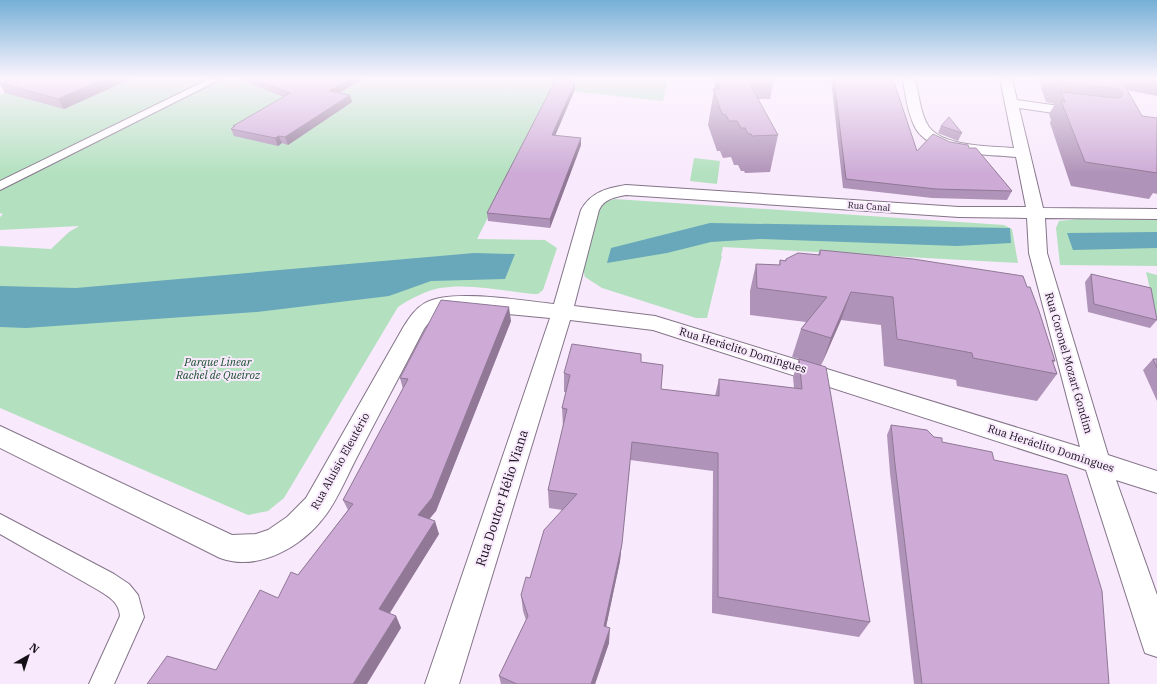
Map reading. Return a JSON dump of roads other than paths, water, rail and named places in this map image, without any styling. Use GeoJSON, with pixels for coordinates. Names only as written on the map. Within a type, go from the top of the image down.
{"type":"FeatureCollection","features":[{"type":"Feature","properties":{"kind":"street"},"geometry":{"type":"LineString","coordinates":[[917,111],[922,128],[928,135],[937,141],[1023,153]]}},
{"type":"Feature","properties":{"kind":"street","name":"Rua Coronel Mozart Gondim"},"geometry":{"type":"LineString","coordinates":[[1014,111],[1036,214],[1038,253],[1097,463],[1157,641]]}},
{"type":"Feature","properties":{"kind":"street"},"geometry":{"type":"LineString","coordinates":[[1071,111],[1094,114]]}},
{"type":"Feature","properties":{"kind":"street","name":"Rua Canal"},"geometry":{"type":"LineString","coordinates":[[562,312],[592,203],[600,197],[613,191],[626,190],[959,212],[1036,214],[1157,214]]}},
{"type":"Feature","properties":{"kind":"street","name":"Rua Aluísio Eleutério"},"geometry":{"type":"LineString","coordinates":[[0,436],[230,548],[246,550],[266,545],[285,537],[301,524],[316,507],[415,326],[424,313],[432,307],[458,302],[562,312]]}},
{"type":"Feature","properties":{"kind":"street","name":"Rua Heráclito Domingues"},"geometry":{"type":"LineString","coordinates":[[562,312],[616,317],[655,323],[1157,482]]}},
{"type":"Feature","properties":{"kind":"street","name":"Rua Doutor Hélio Viana"},"geometry":{"type":"LineString","coordinates":[[442,684],[562,312]]}},
{"type":"Feature","properties":{"kind":"lane"},"geometry":{"type":"LineString","coordinates":[[0,186],[152,111]]}},
{"type":"Feature","properties":{"kind":"lane"},"geometry":{"type":"LineString","coordinates":[[0,523],[106,582],[121,592],[130,603],[132,617],[101,684]]}},
{"type":"Feature","properties":{"kind":"water"},"geometry":{"type":"Polygon","coordinates":[[[710,223],[1010,228],[1011,243],[957,246],[760,239],[711,242],[667,253],[607,263],[611,248],[710,223]]]}},
{"type":"Feature","properties":{"kind":"water"},"geometry":{"type":"Polygon","coordinates":[[[1157,232],[1157,248],[1073,250],[1067,233],[1157,232]]]}},
{"type":"Feature","properties":{"kind":"water"},"geometry":{"type":"Polygon","coordinates":[[[474,253],[515,254],[505,279],[431,281],[389,296],[257,312],[26,328],[0,327],[0,286],[76,288],[474,253]]]}},
{"type":"Feature","properties":{"kind":"park label","name":"Parque Linear Rachel de Queiroz"},"geometry":{"type":"Point","coordinates":[218,368]}}]}
